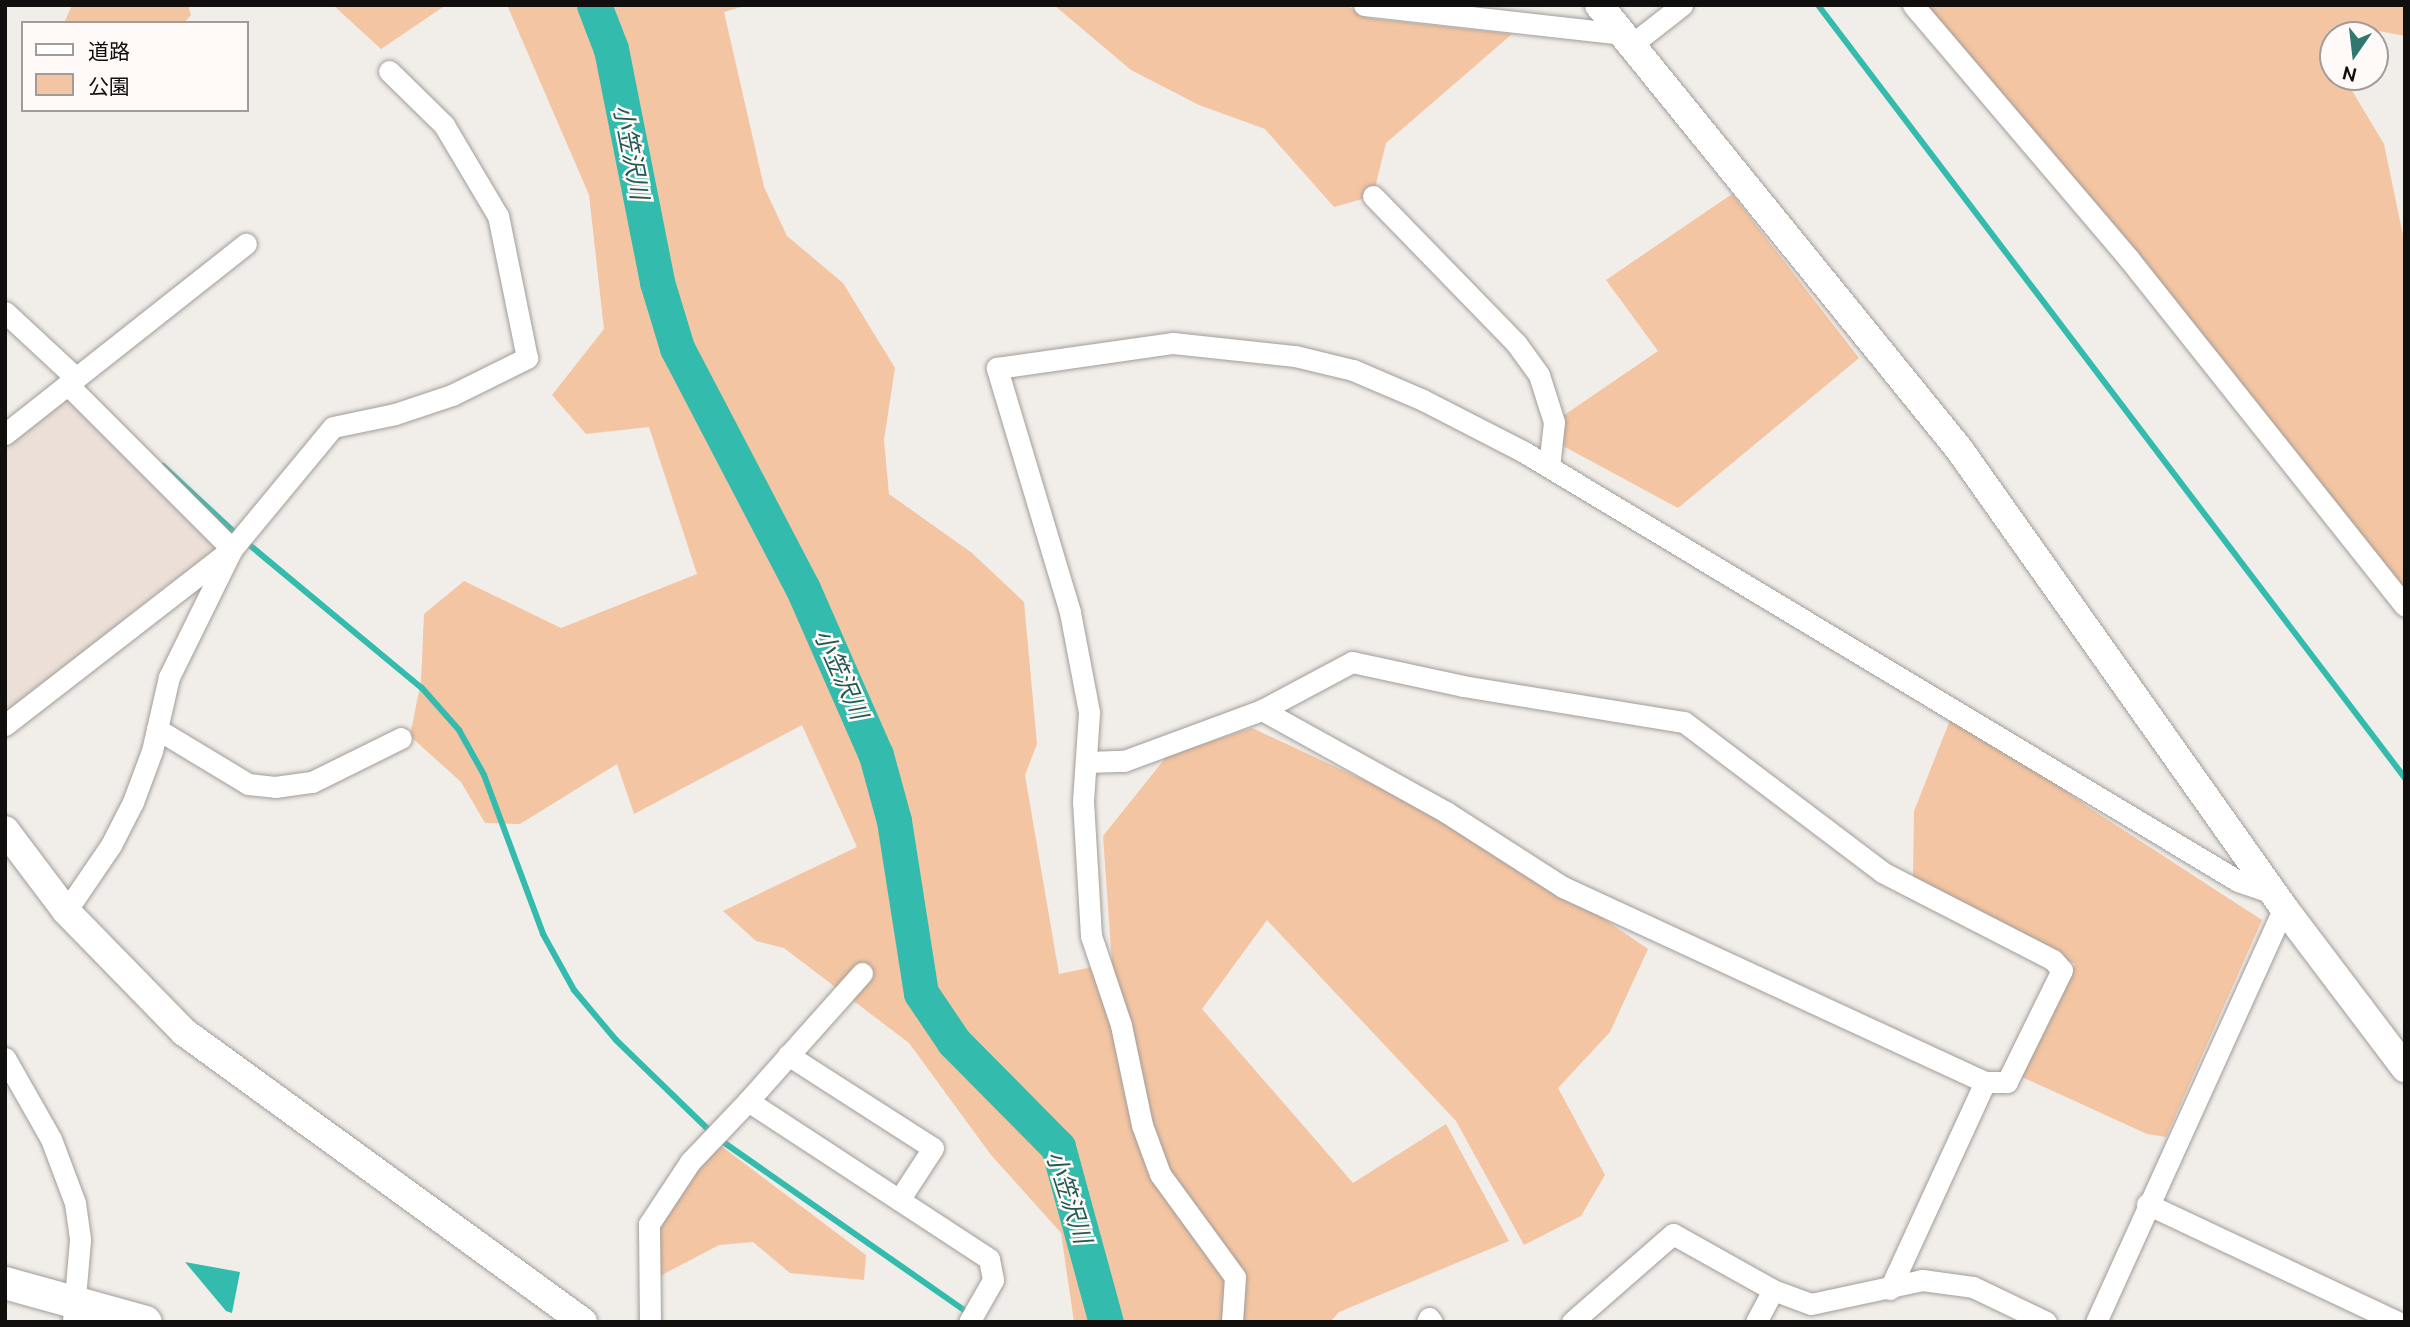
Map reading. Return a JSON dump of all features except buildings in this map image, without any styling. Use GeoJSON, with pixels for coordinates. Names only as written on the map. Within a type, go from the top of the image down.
{"type":"FeatureCollection","features":[{"type":"Feature","properties":{"kind":"main road"},"geometry":{"type":"LineString","coordinates":[[5,1283],[73,1313],[146,1322]]}},
{"type":"Feature","properties":{"kind":"street"},"geometry":{"type":"LineString","coordinates":[[1364,5],[1626,40],[1682,5]]}},
{"type":"Feature","properties":{"kind":"street"},"geometry":{"type":"LineString","coordinates":[[1599,5],[1959,449],[2279,900],[2405,1068]]}},
{"type":"Feature","properties":{"kind":"street"},"geometry":{"type":"LineString","coordinates":[[1913,5],[2129,259],[2405,606]]}},
{"type":"Feature","properties":{"kind":"street"},"geometry":{"type":"LineString","coordinates":[[5,725],[232,549],[333,427],[395,414],[452,395],[527,358],[498,216],[444,125],[389,71]]}},
{"type":"Feature","properties":{"kind":"street"},"geometry":{"type":"LineString","coordinates":[[1373,196],[1516,343],[1539,375],[1554,422],[1549,467]]}},
{"type":"Feature","properties":{"kind":"street"},"geometry":{"type":"LineString","coordinates":[[5,434],[246,243]]}},
{"type":"Feature","properties":{"kind":"street"},"geometry":{"type":"LineString","coordinates":[[5,312],[232,549]]}},
{"type":"Feature","properties":{"kind":"street"},"geometry":{"type":"LineString","coordinates":[[1232,1322],[1235,1277],[1160,1174],[1142,1125],[1121,1025],[1091,936],[1083,801],[1089,712],[1070,612],[997,369],[1173,343],[1295,356],[1353,370],[1423,400],[1549,467],[2238,881],[2279,900]]}},
{"type":"Feature","properties":{"kind":"street"},"geometry":{"type":"LineString","coordinates":[[66,911],[111,845],[133,802],[157,729],[169,677],[232,549]]}},
{"type":"Feature","properties":{"kind":"street"},"geometry":{"type":"LineString","coordinates":[[1086,762],[1124,761],[1262,710],[1352,662],[1463,686],[1684,722],[1882,872],[2053,960],[2062,970],[2007,1082],[1985,1082],[1563,887],[1446,812],[1262,710]]}},
{"type":"Feature","properties":{"kind":"street"},"geometry":{"type":"LineString","coordinates":[[157,729],[248,784],[275,787],[312,782],[401,738]]}},
{"type":"Feature","properties":{"kind":"street"},"geometry":{"type":"LineString","coordinates":[[5,830],[66,911],[184,1031],[583,1322]]}},
{"type":"Feature","properties":{"kind":"street"},"geometry":{"type":"LineString","coordinates":[[2096,1322],[2279,900]]}},
{"type":"Feature","properties":{"kind":"street"},"geometry":{"type":"LineString","coordinates":[[650,1322],[649,1224],[690,1162],[862,973]]}},
{"type":"Feature","properties":{"kind":"street"},"geometry":{"type":"LineString","coordinates":[[788,1055],[933,1148],[899,1200]]}},
{"type":"Feature","properties":{"kind":"street"},"geometry":{"type":"LineString","coordinates":[[5,1058],[51,1139],[75,1203],[80,1240],[73,1313]]}},
{"type":"Feature","properties":{"kind":"street"},"geometry":{"type":"LineString","coordinates":[[1890,1289],[1985,1082]]}},
{"type":"Feature","properties":{"kind":"street"},"geometry":{"type":"LineString","coordinates":[[748,1101],[989,1259],[993,1280],[969,1322]]}},
{"type":"Feature","properties":{"kind":"street"},"geometry":{"type":"LineString","coordinates":[[2147,1204],[2398,1322]]}},
{"type":"Feature","properties":{"kind":"street"},"geometry":{"type":"LineString","coordinates":[[1572,1322],[1673,1234],[1773,1290],[1811,1304],[1922,1280],[1973,1287],[2046,1322]]}},
{"type":"Feature","properties":{"kind":"street"},"geometry":{"type":"LineString","coordinates":[[1756,1322],[1773,1290]]}},
{"type":"Feature","properties":{"kind":"shaded area"},"geometry":{"type":"Polygon","coordinates":[[[67,392],[227,544],[154,595],[5,718],[5,441],[67,392]]]}},
{"type":"Feature","properties":{"kind":"green space"},"geometry":{"type":"Polygon","coordinates":[[[72,5],[188,5],[191,15],[186,21],[65,21],[72,5]]]}},
{"type":"Feature","properties":{"kind":"green space"},"geometry":{"type":"Polygon","coordinates":[[[333,5],[446,5],[381,49],[333,5]]]}},
{"type":"Feature","properties":{"kind":"green space"},"geometry":{"type":"Polygon","coordinates":[[[507,5],[748,5],[724,12],[764,187],[787,236],[843,283],[895,368],[884,440],[889,494],[972,553],[1024,602],[1037,744],[1025,775],[1059,974],[1112,963],[1103,836],[1167,756],[1252,728],[1478,833],[1648,949],[1610,1032],[1558,1088],[1605,1175],[1581,1216],[1524,1245],[1456,1121],[1267,920],[1202,1009],[1353,1183],[1446,1124],[1509,1241],[1339,1312],[1330,1322],[1074,1322],[1061,1233],[991,1155],[909,1043],[784,948],[756,941],[723,911],[857,847],[802,725],[634,814],[617,764],[520,824],[485,823],[461,782],[410,736],[421,681],[424,614],[464,581],[561,628],[697,574],[649,427],[586,434],[552,395],[604,329],[589,195],[507,5]]]}},
{"type":"Feature","properties":{"kind":"green space"},"geometry":{"type":"Polygon","coordinates":[[[1054,5],[1346,5],[1367,18],[1512,34],[1386,143],[1373,196],[1334,207],[1265,129],[1199,105],[1131,70],[1054,5]]]}},
{"type":"Feature","properties":{"kind":"green space"},"geometry":{"type":"Polygon","coordinates":[[[1913,5],[2405,5],[2405,36],[2389,33],[2389,21],[2319,21],[2319,91],[2352,91],[2384,144],[2405,245],[2405,606],[1913,5]]]}},
{"type":"Feature","properties":{"kind":"green space"},"geometry":{"type":"Polygon","coordinates":[[[1732,194],[1859,358],[1678,508],[1552,440],[1554,422],[1658,351],[1606,280],[1732,194]]]}},
{"type":"Feature","properties":{"kind":"green space"},"geometry":{"type":"Polygon","coordinates":[[[1954,710],[2088,807],[2262,920],[2166,1137],[2147,1134],[2022,1077],[2075,964],[1913,879],[1914,811],[1954,710]]]}},
{"type":"Feature","properties":{"kind":"green space"},"geometry":{"type":"Polygon","coordinates":[[[720,1145],[866,1255],[864,1280],[790,1273],[753,1242],[719,1245],[660,1276],[655,1215],[720,1145]]]}},
{"type":"Feature","properties":{"kind":"water"},"geometry":{"type":"Polygon","coordinates":[[[185,1262],[240,1272],[232,1313],[226,1311],[185,1262]]]}},
{"type":"Feature","properties":{"kind":"waterway","name":"小笠沢川"},"geometry":{"type":"LineString","coordinates":[[594,5],[611,49],[657,282],[677,348],[803,589],[876,755],[894,821],[921,993],[954,1042],[1058,1147],[1106,1322]]}},
{"type":"Feature","properties":{"kind":"waterway"},"geometry":{"type":"LineString","coordinates":[[1818,5],[2405,778]]}},
{"type":"Feature","properties":{"kind":"waterway"},"geometry":{"type":"LineString","coordinates":[[163,466],[235,533],[422,688],[459,730],[484,775],[543,934],[574,990],[616,1040],[716,1137],[970,1314]]}}]}
